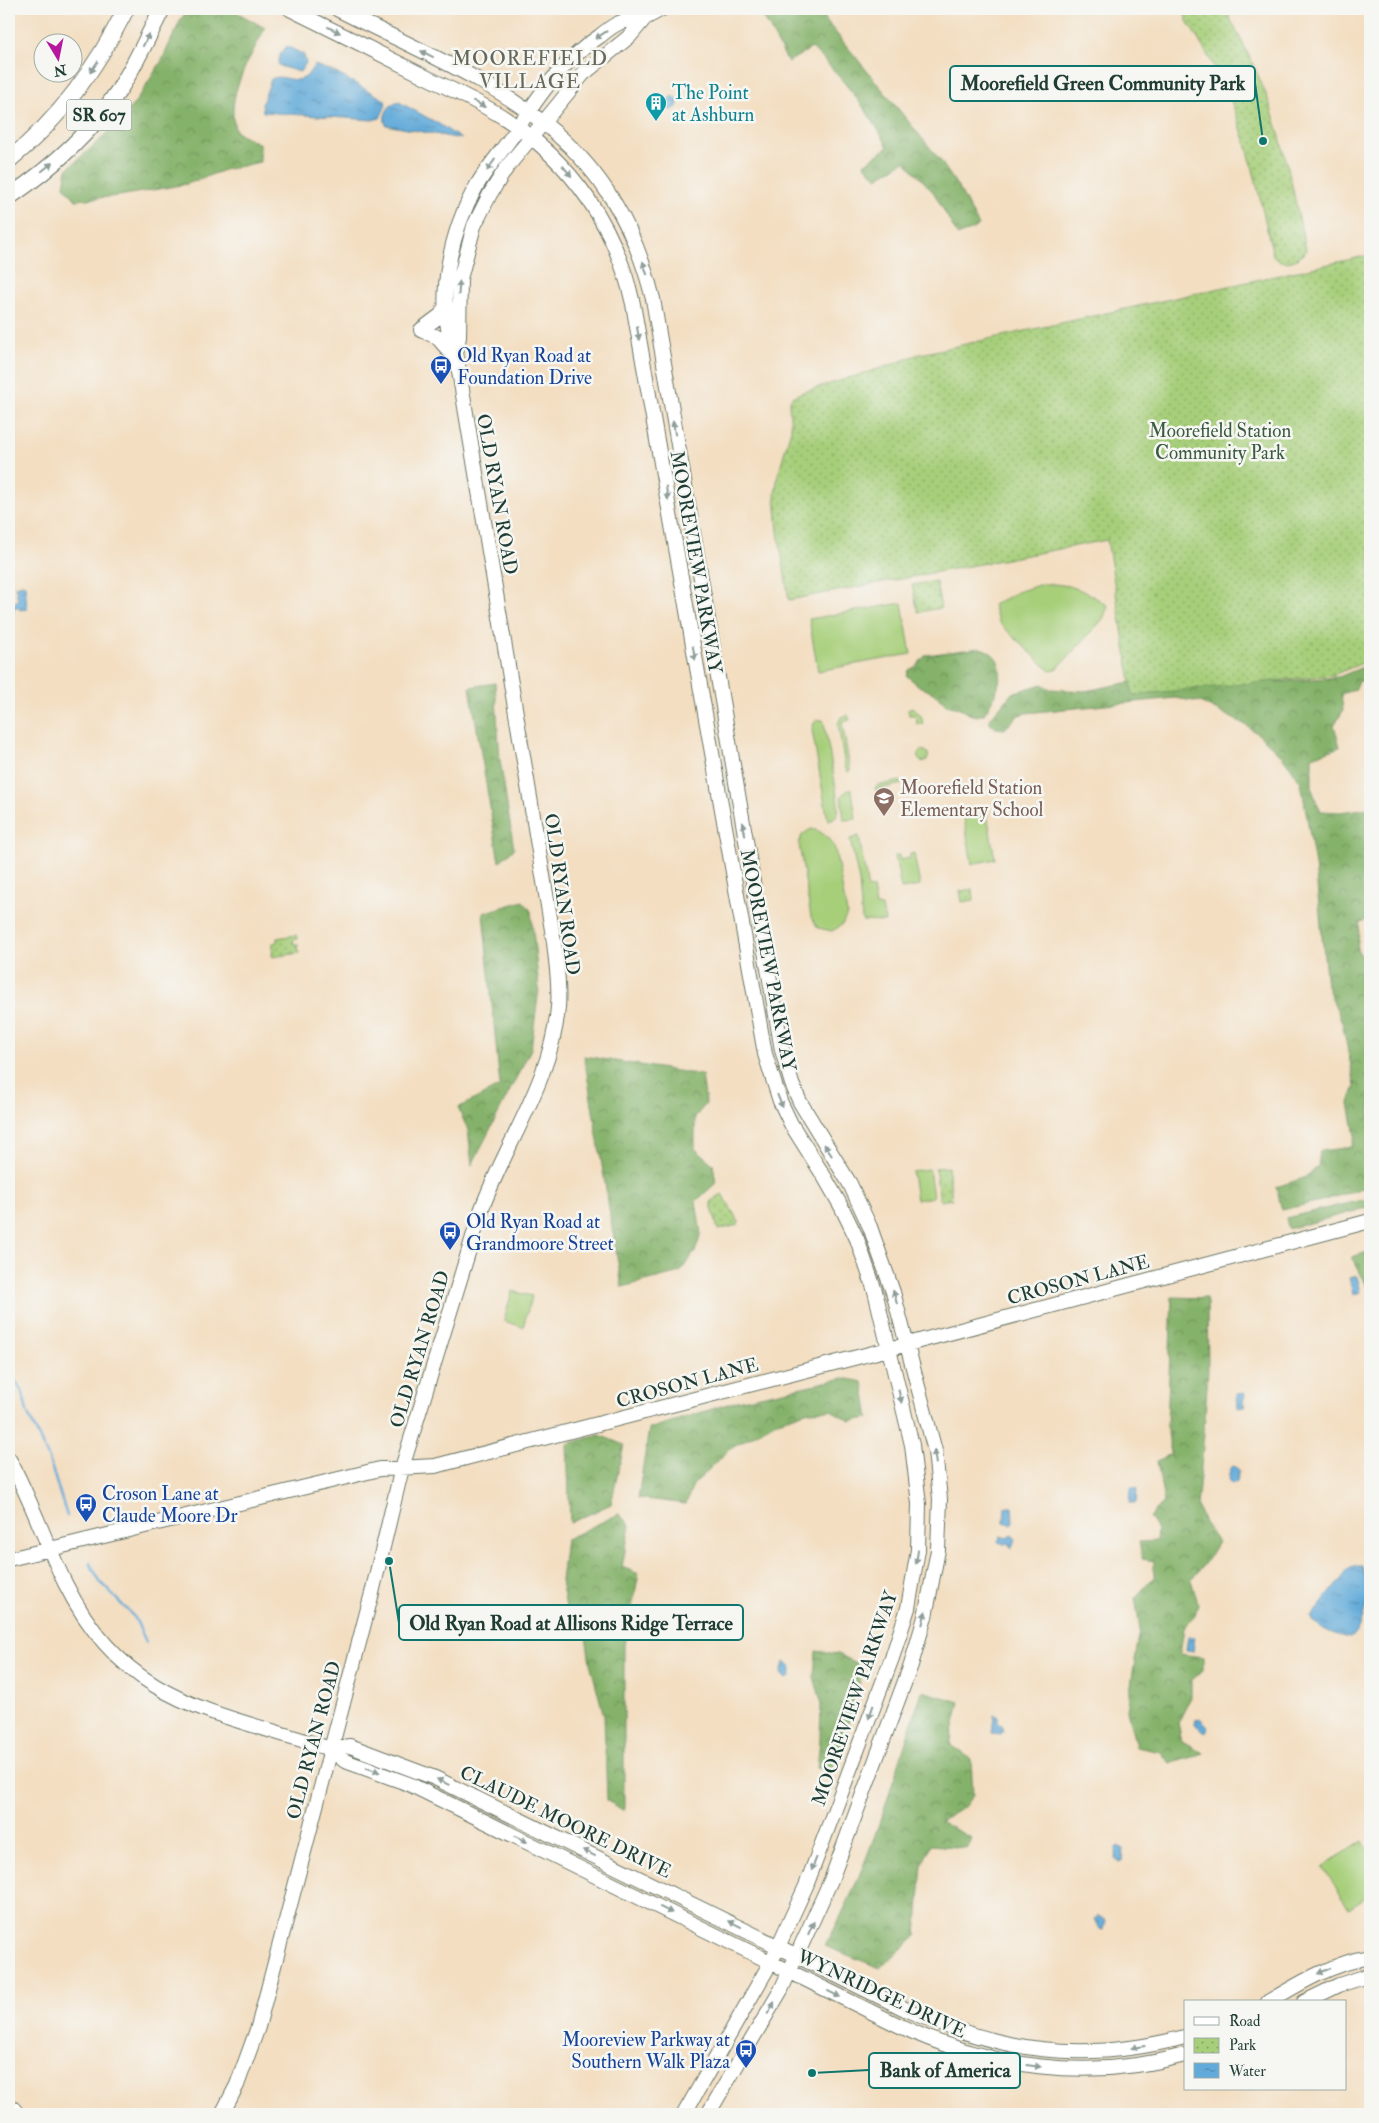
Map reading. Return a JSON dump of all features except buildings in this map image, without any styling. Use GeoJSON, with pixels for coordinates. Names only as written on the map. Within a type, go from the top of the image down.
{"type":"FeatureCollection","features":[{"type":"Feature","properties":{"kind":"main road","name":"SR 607"},"geometry":{"type":"LineString","coordinates":[[9,160],[26,146],[71,100],[102,55],[126,9]]}},
{"type":"Feature","properties":{"kind":"main road","name":"SR 607"},"geometry":{"type":"LineString","coordinates":[[9,197],[55,161],[107,106],[129,74],[162,9]]}},
{"type":"Feature","properties":{"kind":"street","name":"MOOREVIEW PARKWAY"},"geometry":{"type":"LineString","coordinates":[[290,9],[477,102],[518,127],[564,168],[592,204],[608,230],[628,281],[765,1054],[780,1101],[791,1124],[825,1178],[857,1239],[875,1292],[912,1445],[919,1504],[918,1550],[908,1608],[888,1667],[806,1886],[779,1946],[684,2114]]}},
{"type":"Feature","properties":{"kind":"street","name":"MOOREVIEW PARKWAY"},"geometry":{"type":"LineString","coordinates":[[337,9],[489,84],[544,122],[576,151],[600,181],[624,219],[646,270],[653,298],[782,1050],[792,1084],[800,1102],[850,1184],[870,1227],[889,1279],[908,1344],[935,1451],[940,1499],[938,1550],[925,1617],[911,1665],[831,1880],[798,1955],[755,2035],[708,2114]]}},
{"type":"Feature","properties":{"kind":"street","name":"OLD RYAN ROAD"},"geometry":{"type":"LineString","coordinates":[[222,2114],[237,2085],[258,2027],[402,1468],[481,1211],[492,1182],[536,1088],[549,1051],[558,1007],[558,980],[554,942],[456,357],[449,338],[446,305],[450,258],[463,214],[478,184],[529,110],[565,64],[586,45],[620,22],[645,18],[662,9]]}},
{"type":"Feature","properties":{"kind":"street","name":"OLD RYAN ROAD"},"geometry":{"type":"LineString","coordinates":[[456,357],[459,337],[460,280],[474,226],[507,167],[583,74],[630,36],[645,18]]}},
{"type":"Feature","properties":{"kind":"street"},"geometry":{"type":"LineString","coordinates":[[446,305],[441,315],[421,330],[437,337],[456,357]]}},
{"type":"Feature","properties":{"kind":"street","name":"CROSON LANE"},"geometry":{"type":"LineString","coordinates":[[9,1559],[380,1469],[435,1466],[908,1344],[1370,1221]]}},
{"type":"Feature","properties":{"kind":"street","name":"CLAUDE MOORE DRIVE"},"geometry":{"type":"LineString","coordinates":[[9,1459],[65,1583],[88,1622],[101,1640],[146,1682],[195,1707],[330,1749],[346,1761],[391,1776],[771,1962]]}},
{"type":"Feature","properties":{"kind":"street","name":"CLAUDE MOORE DRIVE"},"geometry":{"type":"LineString","coordinates":[[330,1749],[350,1746],[435,1778],[779,1946]]}},
{"type":"Feature","properties":{"kind":"street","name":"WYNRIDGE DRIVE"},"geometry":{"type":"LineString","coordinates":[[779,1946],[943,2026],[968,2035],[1012,2045],[1039,2050],[1098,2051],[1144,2046],[1184,2037]]}},
{"type":"Feature","properties":{"kind":"street"},"geometry":{"type":"LineString","coordinates":[[1272,2000],[1317,1974],[1336,1966],[1370,1957]]}},
{"type":"Feature","properties":{"kind":"street","name":"WYNRIDGE DRIVE"},"geometry":{"type":"LineString","coordinates":[[771,1962],[938,2043],[960,2051],[1013,2064],[1093,2069],[1150,2064],[1184,2055]]}},
{"type":"Feature","properties":{"kind":"street"},"geometry":{"type":"LineString","coordinates":[[1308,2000],[1338,1985],[1370,1976]]}},
{"type":"Feature","properties":{"kind":"street"},"geometry":{"type":"LineString","coordinates":[[9,2104],[18,2114]]}},
{"type":"Feature","properties":{"kind":"green space"},"geometry":{"type":"Polygon","coordinates":[[[189,9],[231,9],[265,28],[240,78],[233,105],[236,132],[260,144],[260,162],[224,170],[187,184],[119,196],[76,200],[64,186],[67,169],[100,140],[134,104],[161,62],[181,19],[189,9]]]}},
{"type":"Feature","properties":{"kind":"green space"},"geometry":{"type":"Polygon","coordinates":[[[759,9],[820,9],[827,22],[940,160],[960,190],[979,226],[958,236],[934,193],[905,161],[877,178],[864,164],[888,147],[863,107],[844,82],[812,48],[788,62],[759,9]]]}},
{"type":"Feature","properties":{"kind":"green space"},"geometry":{"type":"Polygon","coordinates":[[[1188,9],[1225,9],[1259,78],[1269,102],[1280,138],[1306,250],[1295,260],[1285,262],[1276,259],[1273,255],[1256,180],[1240,124],[1223,84],[1187,21],[1185,15],[1188,9]]]}},
{"type":"Feature","properties":{"kind":"green space","name":"Moorefield Station Community Park"},"geometry":{"type":"Polygon","coordinates":[[[1370,255],[1370,660],[1333,675],[1133,695],[1107,540],[789,600],[778,532],[775,495],[778,475],[791,429],[789,404],[791,398],[800,393],[891,365],[916,355],[1370,255]]]}},
{"type":"Feature","properties":{"kind":"green space"},"geometry":{"type":"Polygon","coordinates":[[[936,581],[941,608],[918,612],[912,585],[936,581]]]}},
{"type":"Feature","properties":{"kind":"green space"},"geometry":{"type":"Polygon","coordinates":[[[1042,584],[1069,586],[1085,592],[1108,606],[1103,619],[1056,670],[1050,671],[999,623],[993,605],[1017,592],[1042,584]]]}},
{"type":"Feature","properties":{"kind":"green space"},"geometry":{"type":"Polygon","coordinates":[[[902,603],[911,654],[818,671],[809,619],[902,603]]]}},
{"type":"Feature","properties":{"kind":"green space"},"geometry":{"type":"Polygon","coordinates":[[[980,648],[991,653],[997,660],[1000,668],[998,687],[984,714],[977,716],[969,714],[960,708],[946,705],[937,695],[919,686],[907,676],[909,670],[915,667],[926,655],[980,648]]]}},
{"type":"Feature","properties":{"kind":"green space"},"geometry":{"type":"Polygon","coordinates":[[[1370,664],[1370,681],[1359,681],[1355,690],[1341,694],[1343,711],[1334,725],[1340,747],[1312,757],[1312,789],[1320,811],[1340,812],[1370,808],[1370,919],[1360,922],[1357,950],[1370,966],[1370,1188],[1366,1187],[1325,1200],[1282,1210],[1276,1187],[1304,1178],[1318,1167],[1320,1151],[1352,1147],[1355,1136],[1349,1103],[1355,1086],[1342,1022],[1327,986],[1315,865],[1301,782],[1282,756],[1258,734],[1244,724],[1200,702],[1175,698],[1026,713],[1019,715],[1005,729],[996,728],[988,721],[1012,693],[1042,684],[1050,689],[1085,691],[1136,681],[1264,670],[1278,682],[1339,677],[1370,664]]]}},
{"type":"Feature","properties":{"kind":"green space"},"geometry":{"type":"Polygon","coordinates":[[[495,683],[500,760],[514,849],[499,862],[470,687],[495,683]]]}},
{"type":"Feature","properties":{"kind":"green space"},"geometry":{"type":"Polygon","coordinates":[[[912,707],[921,715],[923,724],[917,725],[916,715],[909,715],[908,709],[912,707]]]}},
{"type":"Feature","properties":{"kind":"green space"},"geometry":{"type":"Polygon","coordinates":[[[848,715],[850,720],[842,722],[850,770],[848,772],[845,767],[838,724],[841,717],[848,715]]]}},
{"type":"Feature","properties":{"kind":"green space"},"geometry":{"type":"Polygon","coordinates":[[[817,720],[823,720],[824,723],[837,798],[838,813],[828,821],[812,730],[817,720]]]}},
{"type":"Feature","properties":{"kind":"green space"},"geometry":{"type":"Polygon","coordinates":[[[923,750],[929,756],[923,762],[917,756],[923,750]]]}},
{"type":"Feature","properties":{"kind":"green space"},"geometry":{"type":"Polygon","coordinates":[[[900,781],[902,784],[875,790],[876,786],[900,781]]]}},
{"type":"Feature","properties":{"kind":"green space"},"geometry":{"type":"Polygon","coordinates":[[[848,790],[852,790],[856,819],[844,820],[841,796],[848,790]]]}},
{"type":"Feature","properties":{"kind":"green space"},"geometry":{"type":"Polygon","coordinates":[[[987,814],[995,859],[972,864],[964,818],[987,814]]]}},
{"type":"Feature","properties":{"kind":"green space"},"geometry":{"type":"Polygon","coordinates":[[[811,829],[825,836],[835,849],[847,914],[842,925],[832,931],[818,928],[811,917],[799,844],[802,835],[811,829]]]}},
{"type":"Feature","properties":{"kind":"green space"},"geometry":{"type":"Polygon","coordinates":[[[859,836],[868,889],[873,888],[876,906],[882,907],[885,922],[862,921],[859,881],[850,839],[859,836]]]}},
{"type":"Feature","properties":{"kind":"green space"},"geometry":{"type":"Polygon","coordinates":[[[914,853],[920,886],[901,889],[895,856],[899,855],[900,860],[910,858],[910,854],[914,853]]]}},
{"type":"Feature","properties":{"kind":"green space"},"geometry":{"type":"Polygon","coordinates":[[[973,889],[974,900],[962,902],[960,891],[973,889]]]}},
{"type":"Feature","properties":{"kind":"green space"},"geometry":{"type":"Polygon","coordinates":[[[523,901],[531,911],[539,989],[531,1049],[472,1165],[468,1130],[458,1108],[500,1086],[483,913],[523,901]]]}},
{"type":"Feature","properties":{"kind":"green space"},"geometry":{"type":"Polygon","coordinates":[[[296,935],[297,939],[293,940],[294,944],[298,944],[299,953],[272,957],[273,943],[277,942],[277,938],[296,935]]]}},
{"type":"Feature","properties":{"kind":"green space"},"geometry":{"type":"Polygon","coordinates":[[[584,1056],[702,1075],[706,1104],[695,1117],[695,1149],[713,1164],[716,1183],[696,1201],[701,1234],[695,1252],[680,1272],[622,1287],[584,1056]]]}},
{"type":"Feature","properties":{"kind":"green space"},"geometry":{"type":"Polygon","coordinates":[[[948,1167],[952,1199],[940,1201],[935,1168],[948,1167]]]}},
{"type":"Feature","properties":{"kind":"green space"},"geometry":{"type":"Polygon","coordinates":[[[929,1169],[933,1197],[916,1200],[912,1172],[929,1169]]]}},
{"type":"Feature","properties":{"kind":"green space"},"geometry":{"type":"Polygon","coordinates":[[[722,1194],[739,1222],[738,1225],[718,1230],[711,1201],[722,1194]]]}},
{"type":"Feature","properties":{"kind":"green space"},"geometry":{"type":"Polygon","coordinates":[[[1370,1198],[1370,1207],[1288,1229],[1286,1218],[1370,1198]]]}},
{"type":"Feature","properties":{"kind":"green space"},"geometry":{"type":"Polygon","coordinates":[[[1370,1251],[1370,1292],[1352,1257],[1370,1251]]]}},
{"type":"Feature","properties":{"kind":"green space"},"geometry":{"type":"Polygon","coordinates":[[[512,1291],[532,1296],[523,1327],[504,1321],[512,1291]]]}},
{"type":"Feature","properties":{"kind":"green space"},"geometry":{"type":"Polygon","coordinates":[[[1172,1297],[1207,1298],[1208,1370],[1197,1506],[1204,1523],[1218,1542],[1205,1563],[1191,1580],[1198,1603],[1195,1616],[1184,1628],[1180,1654],[1203,1657],[1203,1670],[1191,1681],[1191,1697],[1178,1723],[1182,1741],[1204,1753],[1170,1764],[1161,1752],[1136,1747],[1127,1710],[1140,1629],[1135,1598],[1154,1577],[1154,1561],[1142,1559],[1139,1542],[1156,1541],[1157,1530],[1149,1517],[1164,1502],[1157,1461],[1171,1454],[1167,1426],[1172,1297]]]}},
{"type":"Feature","properties":{"kind":"green space"},"geometry":{"type":"Polygon","coordinates":[[[844,1378],[863,1382],[869,1418],[850,1421],[831,1410],[809,1411],[778,1421],[732,1447],[693,1485],[686,1504],[638,1498],[649,1429],[737,1401],[844,1378]]]}},
{"type":"Feature","properties":{"kind":"green space"},"geometry":{"type":"Polygon","coordinates":[[[599,1435],[624,1445],[611,1504],[570,1523],[567,1444],[599,1435]]]}},
{"type":"Feature","properties":{"kind":"green space"},"geometry":{"type":"Polygon","coordinates":[[[619,1514],[630,1525],[622,1567],[639,1574],[624,1645],[624,1811],[607,1800],[604,1716],[590,1663],[586,1636],[569,1623],[561,1581],[566,1539],[619,1514]]]}},
{"type":"Feature","properties":{"kind":"green space"},"geometry":{"type":"Polygon","coordinates":[[[816,1651],[838,1654],[864,1667],[847,1726],[831,1770],[817,1768],[821,1701],[814,1677],[816,1651]]]}},
{"type":"Feature","properties":{"kind":"green space"},"geometry":{"type":"Polygon","coordinates":[[[922,1691],[960,1702],[950,1744],[971,1759],[973,1795],[964,1807],[940,1822],[972,1838],[968,1848],[931,1845],[922,1865],[916,1936],[880,1968],[825,1946],[841,1916],[868,1853],[891,1789],[922,1691]]]}},
{"type":"Feature","properties":{"kind":"green space"},"geometry":{"type":"Polygon","coordinates":[[[1363,1841],[1370,1853],[1370,1894],[1349,1908],[1323,1867],[1363,1841]]]}},
{"type":"Feature","properties":{"kind":"water"},"geometry":{"type":"Polygon","coordinates":[[[287,46],[304,55],[306,63],[300,72],[278,64],[280,54],[287,46]]]}},
{"type":"Feature","properties":{"kind":"water"},"geometry":{"type":"Polygon","coordinates":[[[315,65],[334,72],[385,100],[386,105],[380,118],[372,120],[263,112],[262,104],[271,79],[279,77],[300,80],[306,77],[315,65]]]}},
{"type":"Feature","properties":{"kind":"water"},"geometry":{"type":"Polygon","coordinates":[[[673,96],[679,100],[677,107],[671,111],[666,106],[658,106],[673,96]]]}},
{"type":"Feature","properties":{"kind":"water"},"geometry":{"type":"Polygon","coordinates":[[[399,102],[439,124],[461,139],[386,125],[385,114],[387,110],[399,102]]]}},
{"type":"Feature","properties":{"kind":"water"},"geometry":{"type":"Polygon","coordinates":[[[9,585],[11,602],[14,604],[18,599],[15,586],[25,585],[27,609],[20,610],[18,607],[14,607],[13,614],[9,615],[9,585]]]}},
{"type":"Feature","properties":{"kind":"water"},"geometry":{"type":"Polygon","coordinates":[[[1357,1276],[1361,1292],[1353,1295],[1349,1278],[1357,1276]]]}},
{"type":"Feature","properties":{"kind":"water"},"geometry":{"type":"Polygon","coordinates":[[[1244,1393],[1243,1401],[1245,1407],[1238,1408],[1237,1394],[1244,1393]]]}},
{"type":"Feature","properties":{"kind":"water"},"geometry":{"type":"Polygon","coordinates":[[[1233,1466],[1239,1470],[1237,1482],[1232,1485],[1228,1481],[1230,1469],[1233,1466]]]}},
{"type":"Feature","properties":{"kind":"water"},"geometry":{"type":"Polygon","coordinates":[[[1131,1488],[1137,1488],[1136,1503],[1130,1503],[1131,1488]]]}},
{"type":"Feature","properties":{"kind":"water"},"geometry":{"type":"Polygon","coordinates":[[[1005,1507],[1012,1507],[1013,1522],[1011,1524],[1004,1522],[1005,1507]]]}},
{"type":"Feature","properties":{"kind":"water"},"geometry":{"type":"Polygon","coordinates":[[[1013,1535],[1016,1540],[1011,1548],[1008,1543],[998,1542],[1000,1536],[1007,1538],[1013,1535]]]}},
{"type":"Feature","properties":{"kind":"water"},"geometry":{"type":"Polygon","coordinates":[[[1362,1566],[1369,1594],[1363,1618],[1356,1634],[1350,1638],[1321,1628],[1312,1622],[1311,1617],[1349,1569],[1362,1566]]]}},
{"type":"Feature","properties":{"kind":"water"},"geometry":{"type":"Polygon","coordinates":[[[1188,1636],[1195,1637],[1193,1651],[1186,1650],[1188,1636]]]}},
{"type":"Feature","properties":{"kind":"water"},"geometry":{"type":"Polygon","coordinates":[[[784,1662],[792,1666],[790,1677],[786,1679],[781,1674],[784,1662]]]}},
{"type":"Feature","properties":{"kind":"water"},"geometry":{"type":"Polygon","coordinates":[[[994,1715],[998,1716],[998,1723],[1002,1725],[1004,1730],[1001,1734],[992,1733],[994,1715]]]}},
{"type":"Feature","properties":{"kind":"water"},"geometry":{"type":"Polygon","coordinates":[[[1200,1718],[1209,1727],[1205,1733],[1195,1724],[1196,1719],[1200,1718]]]}},
{"type":"Feature","properties":{"kind":"water"},"geometry":{"type":"Polygon","coordinates":[[[1118,1846],[1124,1849],[1123,1860],[1119,1862],[1115,1859],[1118,1846]]]}},
{"type":"Feature","properties":{"kind":"water"},"geometry":{"type":"Polygon","coordinates":[[[1098,1916],[1106,1920],[1104,1930],[1100,1929],[1095,1919],[1098,1916]]]}},
{"type":"Feature","properties":{"kind":"waterway"},"geometry":{"type":"LineString","coordinates":[[9,1371],[23,1393],[27,1412],[49,1459],[67,1516]]}},
{"type":"Feature","properties":{"kind":"waterway"},"geometry":{"type":"LineString","coordinates":[[90,1563],[100,1582],[135,1618],[146,1642]]}},
{"type":"Feature","properties":{"kind":"place","name":"The Point at Ashburn"},"geometry":{"type":"Point","coordinates":[656,122]}},
{"type":"Feature","properties":{"kind":"place","name":"Moorefield Green Community Park"},"geometry":{"type":"Point","coordinates":[1263,141]}},
{"type":"Feature","properties":{"kind":"place","name":"Old Ryan Road at Foundation Drive"},"geometry":{"type":"Point","coordinates":[441,385]}},
{"type":"Feature","properties":{"kind":"place","name":"Moorefield Station Elementary School"},"geometry":{"type":"Point","coordinates":[884,817]}},
{"type":"Feature","properties":{"kind":"place","name":"Old Ryan Road at Grandmoore Street"},"geometry":{"type":"Point","coordinates":[450,1251]}},
{"type":"Feature","properties":{"kind":"place","name":"Croson Lane at Claude Moore Dr"},"geometry":{"type":"Point","coordinates":[86,1523]}},
{"type":"Feature","properties":{"kind":"place","name":"Old Ryan Road at Allisons Ridge Terrace"},"geometry":{"type":"Point","coordinates":[389,1561]}},
{"type":"Feature","properties":{"kind":"place","name":"Mooreview Parkway at Southern Walk Plaza"},"geometry":{"type":"Point","coordinates":[746,2069]}},
{"type":"Feature","properties":{"kind":"place","name":"Bank of America"},"geometry":{"type":"Point","coordinates":[812,2073]}},
{"type":"Feature","properties":{"kind":"district","name":"MOOREFIELD VILLAGE"},"geometry":{"type":"Point","coordinates":[530,70]}}]}
